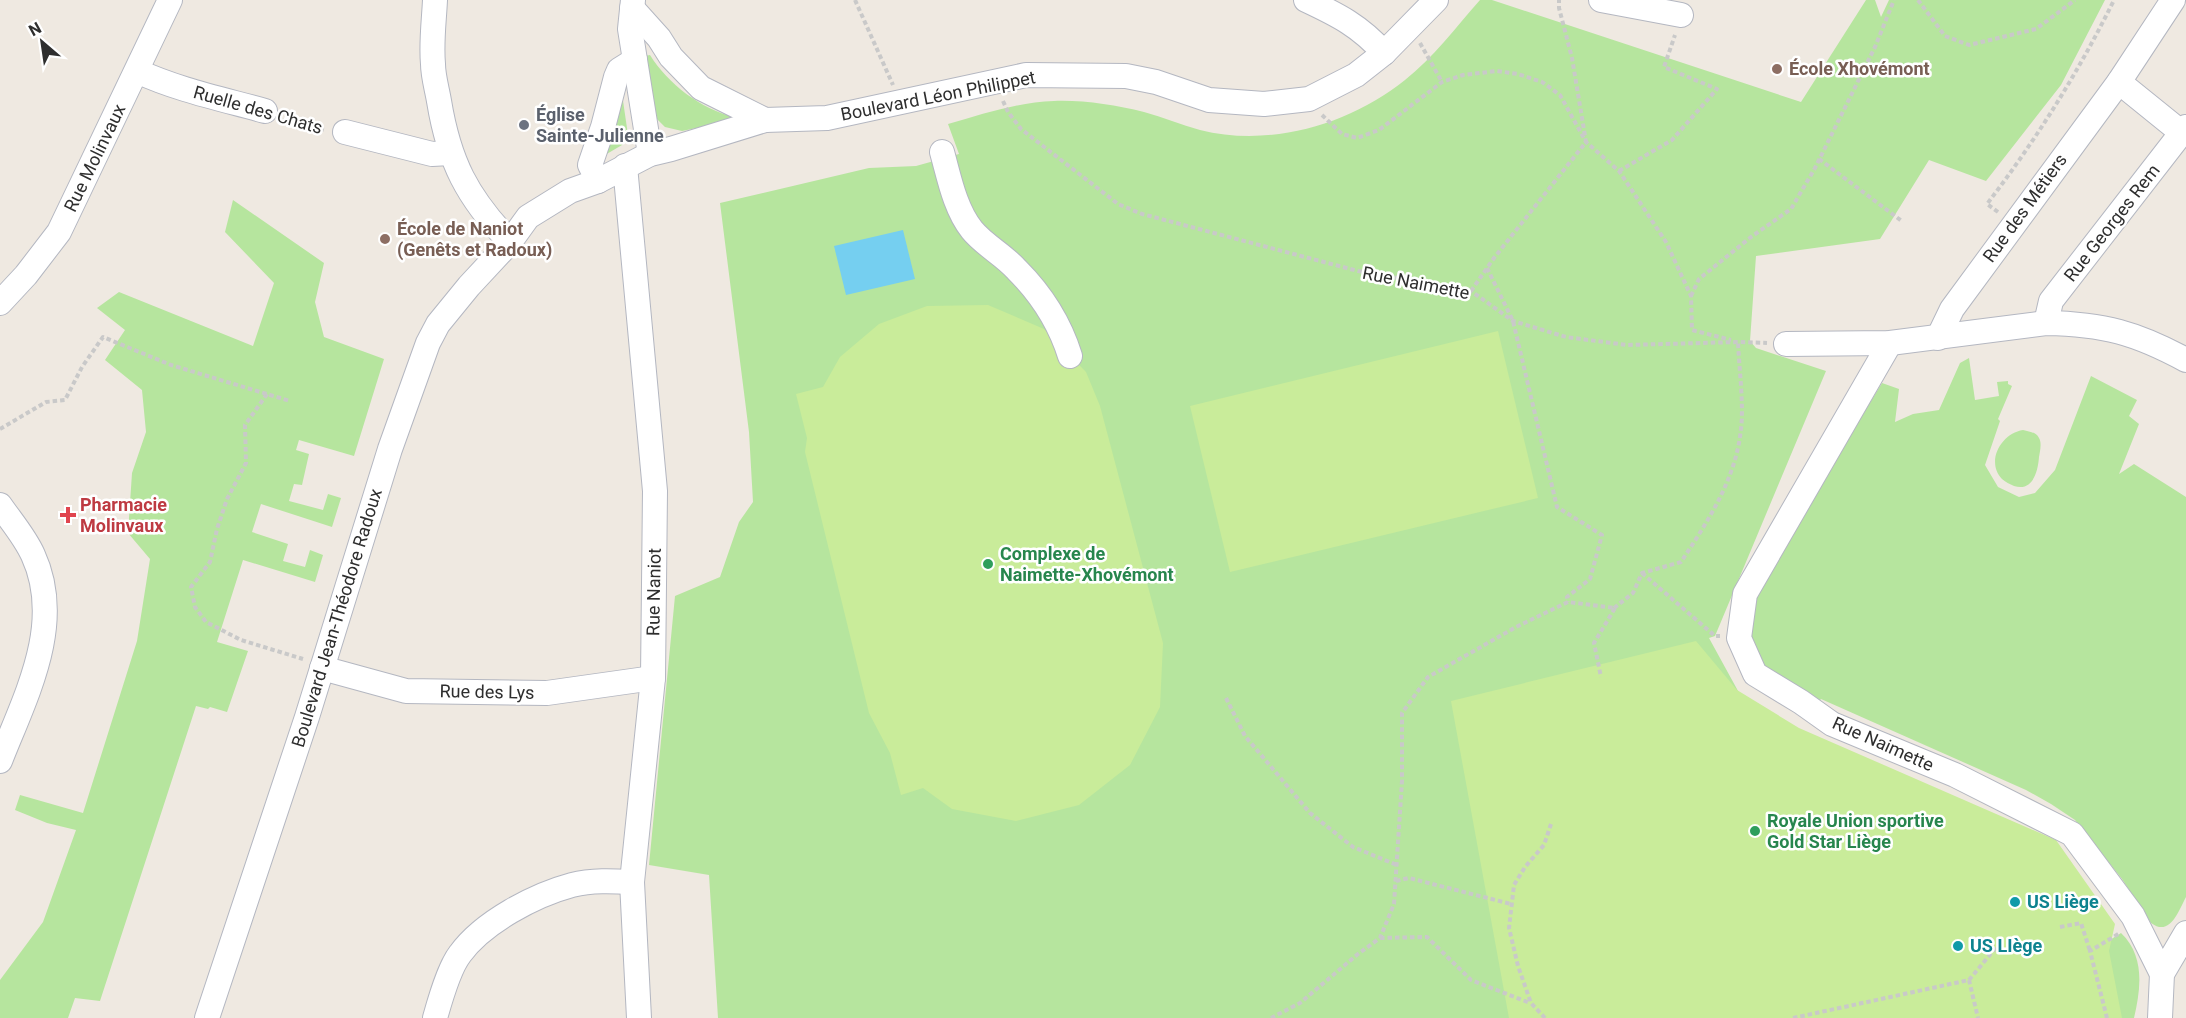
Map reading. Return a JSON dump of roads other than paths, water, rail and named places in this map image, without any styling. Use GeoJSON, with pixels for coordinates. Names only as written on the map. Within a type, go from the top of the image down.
{"type":"FeatureCollection","features":[{"type":"Feature","properties":{"kind":"street","name":"Rue Molinvaux"},"geometry":{"type":"LineString","coordinates":[[0,303],[26,275],[58,232],[170,0]]}},
{"type":"Feature","properties":{"kind":"street"},"geometry":{"type":"LineString","coordinates":[[435,0],[433,64],[450,153],[477,205],[510,242]]}},
{"type":"Feature","properties":{"kind":"street"},"geometry":{"type":"LineString","coordinates":[[1306,0],[1336,14],[1366,34],[1384,53]]}},
{"type":"Feature","properties":{"kind":"street","name":"Boulevard Léon Philippet"},"geometry":{"type":"LineString","coordinates":[[625,166],[650,154],[765,120],[827,118],[1026,75],[1126,76],[1156,82],[1209,100],[1264,104],[1309,99],[1356,75],[1384,53],[1436,0]]}},
{"type":"Feature","properties":{"kind":"street"},"geometry":{"type":"LineString","coordinates":[[1601,0],[1681,15]]}},
{"type":"Feature","properties":{"kind":"street","name":"Rue des Métiers"},"geometry":{"type":"LineString","coordinates":[[1938,338],[1952,309],[2119,82],[2173,0]]}},
{"type":"Feature","properties":{"kind":"street"},"geometry":{"type":"LineString","coordinates":[[632,4],[630,29],[650,154]]}},
{"type":"Feature","properties":{"kind":"street"},"geometry":{"type":"LineString","coordinates":[[632,4],[671,57],[701,88],[765,120]]}},
{"type":"Feature","properties":{"kind":"street"},"geometry":{"type":"LineString","coordinates":[[597,181],[590,165],[616,77],[619,70],[635,60]]}},
{"type":"Feature","properties":{"kind":"street","name":"Ruelle des Chats"},"geometry":{"type":"LineString","coordinates":[[137,71],[155,80],[265,111]]}},
{"type":"Feature","properties":{"kind":"street"},"geometry":{"type":"LineString","coordinates":[[2119,82],[2184,130]]}},
{"type":"Feature","properties":{"kind":"street","name":"Rue Georges Rem"},"geometry":{"type":"LineString","coordinates":[[2046,323],[2051,301],[2184,130]]}},
{"type":"Feature","properties":{"kind":"street","name":"Ruelle des Chats"},"geometry":{"type":"LineString","coordinates":[[345,132],[432,154],[450,153]]}},
{"type":"Feature","properties":{"kind":"street"},"geometry":{"type":"LineString","coordinates":[[942,152],[956,200],[971,229],[1017,270],[1045,304],[1063,334],[1070,356]]}},
{"type":"Feature","properties":{"kind":"street","name":"Boulevard Jean-Théodore Radoux"},"geometry":{"type":"LineString","coordinates":[[207,1018],[323,667],[393,439],[428,343],[438,324],[510,242],[528,217],[570,190],[597,181],[625,166]]}},
{"type":"Feature","properties":{"kind":"street","name":"Rue Naniot"},"geometry":{"type":"LineString","coordinates":[[625,166],[655,491],[653,678],[632,882],[639,1018]]}},
{"type":"Feature","properties":{"kind":"street"},"geometry":{"type":"LineString","coordinates":[[1786,344],[1890,343],[2046,323],[2090,325],[2124,332],[2154,343],[2186,360]]}},
{"type":"Feature","properties":{"kind":"street","name":"Rue Naimette"},"geometry":{"type":"LineString","coordinates":[[1890,343],[1745,594],[1739,638],[1755,674],[1832,724],[1955,775],[2072,834],[2133,916],[2162,974]]}},
{"type":"Feature","properties":{"kind":"street"},"geometry":{"type":"LineString","coordinates":[[0,505],[32,554],[41,579],[46,613],[39,660],[0,761]]}},
{"type":"Feature","properties":{"kind":"street","name":"Rue des Lys"},"geometry":{"type":"LineString","coordinates":[[323,667],[406,691],[546,693],[653,678]]}},
{"type":"Feature","properties":{"kind":"street"},"geometry":{"type":"LineString","coordinates":[[435,1018],[441,996],[459,954],[480,934],[511,911],[543,895],[573,885],[603,881],[632,882]]}},
{"type":"Feature","properties":{"kind":"street"},"geometry":{"type":"LineString","coordinates":[[2160,1018],[2162,974],[2186,933]]}},
{"type":"Feature","properties":{"kind":"water"},"geometry":{"type":"Polygon","coordinates":[[[903,230],[915,279],[846,295],[834,246],[903,230]]]}},
{"type":"Feature","properties":{"kind":"place","name":"École Xhovémont"},"geometry":{"type":"Point","coordinates":[1777,69]}},
{"type":"Feature","properties":{"kind":"place","name":"Église Sainte-Julienne"},"geometry":{"type":"Point","coordinates":[524,125]}},
{"type":"Feature","properties":{"kind":"place","name":"École de Naniot (Genêts et Radoux)"},"geometry":{"type":"Point","coordinates":[385,239]}},
{"type":"Feature","properties":{"kind":"place","name":"Pharmacie Molinvaux"},"geometry":{"type":"Point","coordinates":[68,515]}},
{"type":"Feature","properties":{"kind":"place","name":"Complexe de Naimette-Xhovémont"},"geometry":{"type":"Point","coordinates":[988,564]}},
{"type":"Feature","properties":{"kind":"place","name":"Royale Union sportive Gold Star Liège"},"geometry":{"type":"Point","coordinates":[1755,831]}},
{"type":"Feature","properties":{"kind":"place","name":"US Liège"},"geometry":{"type":"Point","coordinates":[2015,902]}},
{"type":"Feature","properties":{"kind":"place","name":"US LIège"},"geometry":{"type":"Point","coordinates":[1958,946]}}]}
